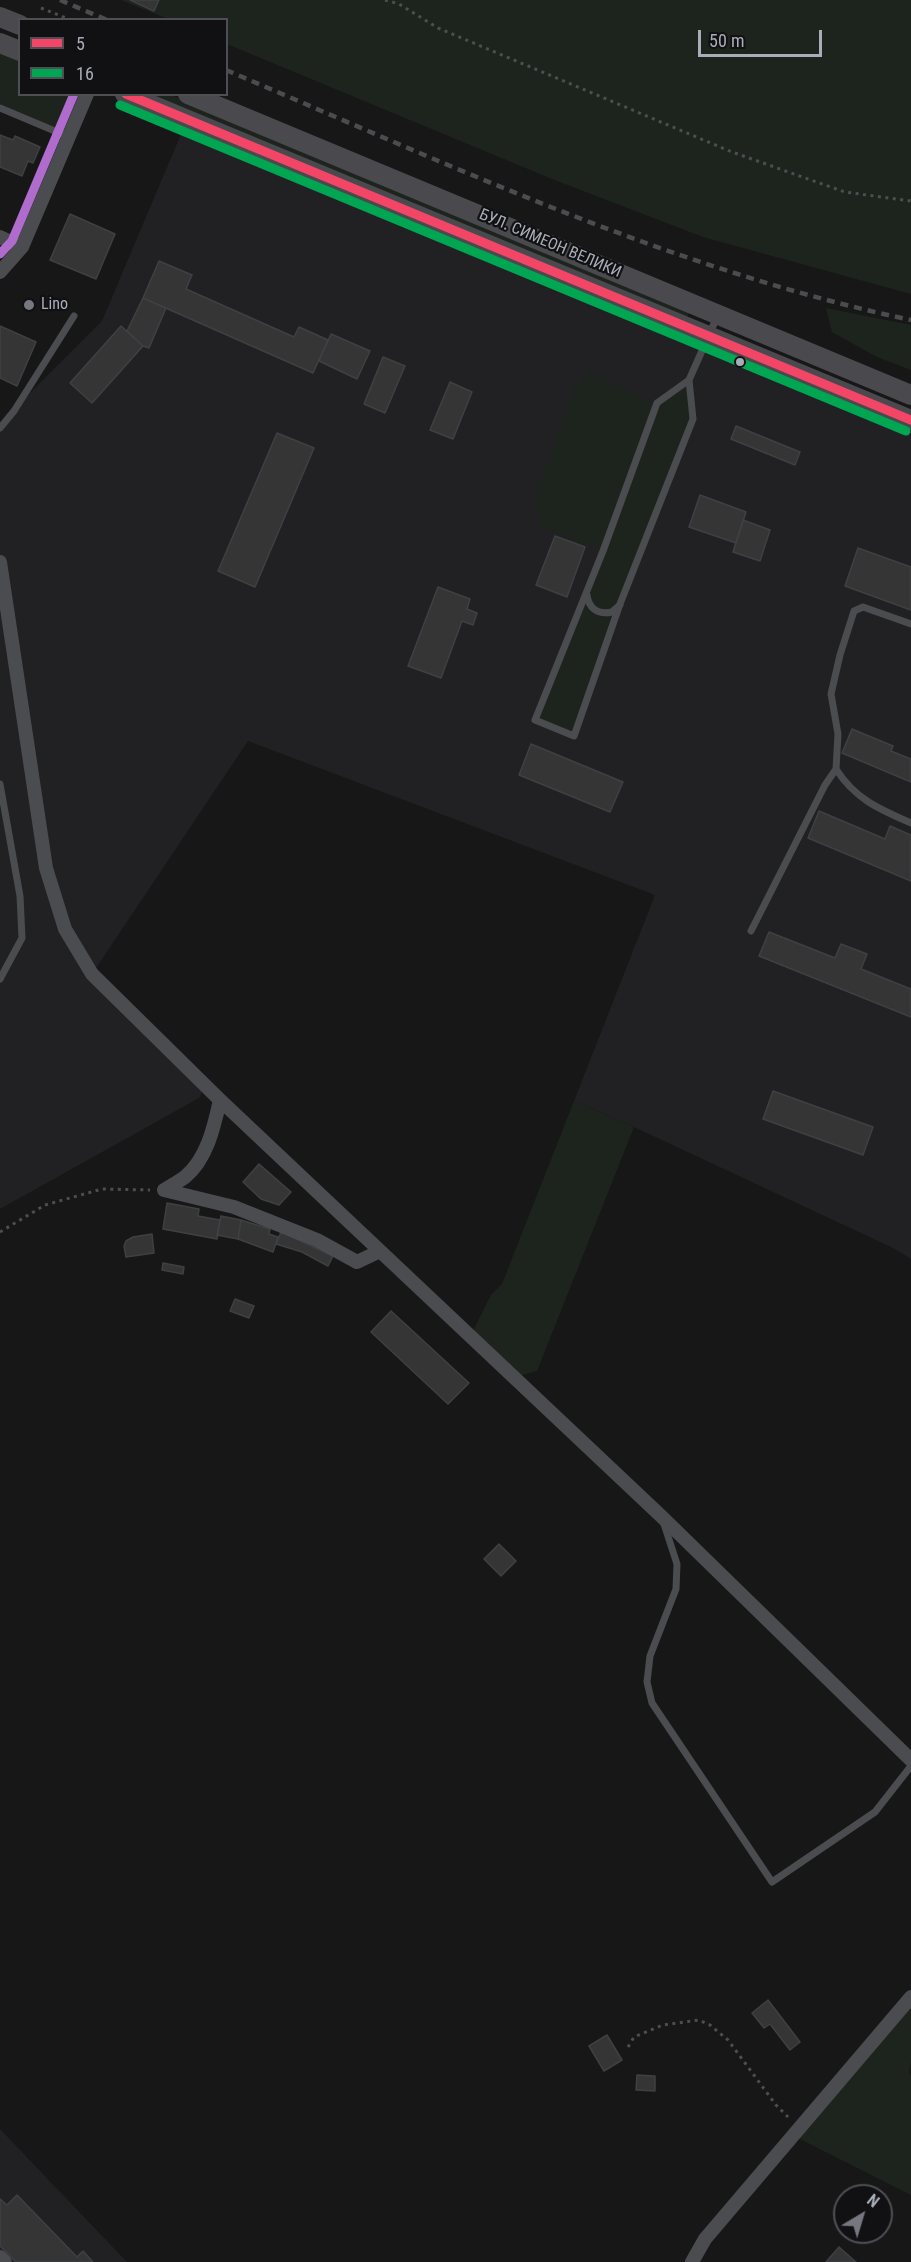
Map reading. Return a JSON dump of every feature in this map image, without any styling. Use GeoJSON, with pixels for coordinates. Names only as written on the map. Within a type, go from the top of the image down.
{"type":"FeatureCollection","features":[{"type":"Feature","properties":{"kind":"main road"},"geometry":{"type":"LineString","coordinates":[[0,17],[18,24]]}},
{"type":"Feature","properties":{"kind":"main road"},"geometry":{"type":"LineString","coordinates":[[0,43],[18,50]]}},
{"type":"Feature","properties":{"kind":"main road","name":"БУЛ. СИМЕОН ВЕЛИКИ"},"geometry":{"type":"LineString","coordinates":[[130,96],[911,420]]}},
{"type":"Feature","properties":{"kind":"main road","name":"БУЛ. СИМЕОН ВЕЛИКИ"},"geometry":{"type":"LineString","coordinates":[[193,96],[911,395]]}},
{"type":"Feature","properties":{"kind":"street"},"geometry":{"type":"LineString","coordinates":[[0,272],[22,247],[86,96]]}},
{"type":"Feature","properties":{"kind":"street"},"geometry":{"type":"LineString","coordinates":[[0,237],[22,247]]}},
{"type":"Feature","properties":{"kind":"street"},"geometry":{"type":"LineString","coordinates":[[0,562],[46,868],[65,929],[92,974],[220,1100],[661,1516],[911,1760]]}},
{"type":"Feature","properties":{"kind":"street"},"geometry":{"type":"LineString","coordinates":[[164,1190],[186,1177],[197,1162],[211,1137],[220,1100]]}},
{"type":"Feature","properties":{"kind":"street"},"geometry":{"type":"LineString","coordinates":[[164,1190],[234,1208],[317,1240],[357,1262],[380,1251]]}},
{"type":"Feature","properties":{"kind":"street"},"geometry":{"type":"LineString","coordinates":[[692,2262],[705,2239],[911,1997]]}},
{"type":"Feature","properties":{"kind":"street"},"geometry":{"type":"LineString","coordinates":[[0,2257],[4,2262]]}},
{"type":"Feature","properties":{"kind":"lane"},"geometry":{"type":"LineString","coordinates":[[0,108],[69,137]]}},
{"type":"Feature","properties":{"kind":"lane"},"geometry":{"type":"LineString","coordinates":[[689,380],[657,403],[587,592],[535,720],[574,736],[620,604],[693,419],[689,380],[718,314]]}},
{"type":"Feature","properties":{"kind":"lane"},"geometry":{"type":"LineString","coordinates":[[0,428],[14,411],[74,316]]}},
{"type":"Feature","properties":{"kind":"lane"},"geometry":{"type":"LineString","coordinates":[[587,592],[588,602],[598,612],[612,612],[620,604]]}},
{"type":"Feature","properties":{"kind":"lane"},"geometry":{"type":"LineString","coordinates":[[751,931],[825,785],[836,770],[838,734],[831,694],[854,611],[862,607],[911,624]]}},
{"type":"Feature","properties":{"kind":"lane"},"geometry":{"type":"LineString","coordinates":[[836,770],[847,787],[863,800],[911,823]]}},
{"type":"Feature","properties":{"kind":"lane"},"geometry":{"type":"LineString","coordinates":[[0,784],[20,896],[22,938],[0,979]]}},
{"type":"Feature","properties":{"kind":"lane"},"geometry":{"type":"LineString","coordinates":[[661,1516],[677,1564],[676,1589],[650,1656],[647,1682],[652,1703],[772,1882],[875,1812],[911,1766]]}},
{"type":"Feature","properties":{"kind":"path"},"geometry":{"type":"LineString","coordinates":[[385,0],[399,4],[438,28],[732,152],[844,192],[911,201]]}},
{"type":"Feature","properties":{"kind":"path"},"geometry":{"type":"LineString","coordinates":[[40,8],[66,18]]}},
{"type":"Feature","properties":{"kind":"path"},"geometry":{"type":"LineString","coordinates":[[0,1232],[45,1205],[102,1189],[164,1190]]}},
{"type":"Feature","properties":{"kind":"path"},"geometry":{"type":"LineString","coordinates":[[628,2047],[634,2037],[663,2025],[699,2020],[710,2025],[728,2040],[776,2105],[800,2126]]}},
{"type":"Feature","properties":{"kind":"shaded area"},"geometry":{"type":"Polygon","coordinates":[[[121,0],[911,0],[911,294],[703,237],[552,179],[228,44],[228,18],[166,18],[121,0]]]}},
{"type":"Feature","properties":{"kind":"shaded area"},"geometry":{"type":"Polygon","coordinates":[[[0,43],[18,51],[18,96],[87,96],[69,137],[0,108],[0,43]]]}},
{"type":"Feature","properties":{"kind":"shaded area"},"geometry":{"type":"Polygon","coordinates":[[[150,96],[173,96],[691,309],[686,319],[150,96]]]}},
{"type":"Feature","properties":{"kind":"shaded area"},"geometry":{"type":"Polygon","coordinates":[[[187,120],[911,420],[911,1259],[893,1248],[574,1101],[655,895],[248,741],[92,974],[205,1086],[199,1098],[0,1209],[0,423],[102,321],[187,120]]]}},
{"type":"Feature","properties":{"kind":"shaded area"},"geometry":{"type":"Polygon","coordinates":[[[826,308],[911,325],[911,370],[877,357],[832,332],[826,308]]]}},
{"type":"Feature","properties":{"kind":"shaded area"},"geometry":{"type":"Polygon","coordinates":[[[593,376],[657,403],[689,380],[693,419],[574,736],[535,720],[603,551],[540,526],[535,498],[575,386],[583,378],[593,376]]]}},
{"type":"Feature","properties":{"kind":"shaded area"},"geometry":{"type":"Polygon","coordinates":[[[574,1101],[634,1127],[537,1371],[515,1377],[471,1335],[491,1295],[502,1284],[574,1101]]]}},
{"type":"Feature","properties":{"kind":"shaded area"},"geometry":{"type":"Polygon","coordinates":[[[911,1997],[909,2072],[911,2076],[911,2195],[792,2135],[911,1997]]]}},
{"type":"Feature","properties":{"kind":"shaded area"},"geometry":{"type":"Polygon","coordinates":[[[0,2129],[127,2262],[0,2262],[0,2129]]]}},
{"type":"Feature","properties":{"kind":"building"},"geometry":{"type":"Polygon","coordinates":[[[130,0],[159,0],[154,11],[130,0]]]}},
{"type":"Feature","properties":{"kind":"building"},"geometry":{"type":"Polygon","coordinates":[[[0,135],[13,140],[15,136],[40,147],[33,163],[28,161],[22,176],[0,167],[0,135]]]}},
{"type":"Feature","properties":{"kind":"building"},"geometry":{"type":"Polygon","coordinates":[[[70,214],[115,234],[96,279],[50,260],[70,214]]]}},
{"type":"Feature","properties":{"kind":"building"},"geometry":{"type":"Polygon","coordinates":[[[159,261],[192,275],[186,289],[294,337],[299,327],[328,340],[313,373],[143,298],[159,261]]]}},
{"type":"Feature","properties":{"kind":"building"},"geometry":{"type":"Polygon","coordinates":[[[143,298],[166,308],[149,348],[143,346],[127,331],[143,298]]]}},
{"type":"Feature","properties":{"kind":"building"},"geometry":{"type":"Polygon","coordinates":[[[0,326],[36,342],[17,386],[0,378],[0,326]]]}},
{"type":"Feature","properties":{"kind":"building"},"geometry":{"type":"Polygon","coordinates":[[[121,326],[143,346],[92,403],[70,383],[121,326]]]}},
{"type":"Feature","properties":{"kind":"building"},"geometry":{"type":"Polygon","coordinates":[[[331,334],[370,351],[357,379],[319,361],[331,334]]]}},
{"type":"Feature","properties":{"kind":"building"},"geometry":{"type":"Polygon","coordinates":[[[383,357],[405,366],[385,413],[364,404],[383,357]]]}},
{"type":"Feature","properties":{"kind":"building"},"geometry":{"type":"Polygon","coordinates":[[[450,382],[472,392],[453,439],[430,430],[450,382]]]}},
{"type":"Feature","properties":{"kind":"building"},"geometry":{"type":"Polygon","coordinates":[[[736,426],[800,452],[795,465],[731,439],[736,426]]]}},
{"type":"Feature","properties":{"kind":"building"},"geometry":{"type":"Polygon","coordinates":[[[277,433],[314,448],[255,587],[218,571],[277,433]]]}},
{"type":"Feature","properties":{"kind":"building"},"geometry":{"type":"Polygon","coordinates":[[[700,495],[746,512],[736,543],[689,527],[700,495]]]}},
{"type":"Feature","properties":{"kind":"building"},"geometry":{"type":"Polygon","coordinates":[[[743,520],[770,530],[760,561],[733,552],[743,520]]]}},
{"type":"Feature","properties":{"kind":"building"},"geometry":{"type":"Polygon","coordinates":[[[555,536],[585,547],[567,597],[536,585],[555,536]]]}},
{"type":"Feature","properties":{"kind":"building"},"geometry":{"type":"Polygon","coordinates":[[[858,548],[911,567],[911,610],[845,586],[858,548]]]}},
{"type":"Feature","properties":{"kind":"building"},"geometry":{"type":"Polygon","coordinates":[[[438,587],[470,599],[467,609],[477,613],[473,625],[462,621],[441,678],[408,666],[438,587]]]}},
{"type":"Feature","properties":{"kind":"building"},"geometry":{"type":"Polygon","coordinates":[[[852,729],[893,746],[891,751],[911,759],[911,782],[842,753],[852,729]]]}},
{"type":"Feature","properties":{"kind":"building"},"geometry":{"type":"Polygon","coordinates":[[[531,744],[623,782],[610,812],[519,775],[531,744]]]}},
{"type":"Feature","properties":{"kind":"building"},"geometry":{"type":"Polygon","coordinates":[[[819,811],[885,839],[890,826],[911,835],[911,881],[808,838],[819,811]]]}},
{"type":"Feature","properties":{"kind":"building"},"geometry":{"type":"Polygon","coordinates":[[[769,932],[835,958],[841,944],[867,954],[861,969],[911,989],[911,1017],[759,956],[769,932]]]}},
{"type":"Feature","properties":{"kind":"building"},"geometry":{"type":"Polygon","coordinates":[[[773,1091],[873,1127],[863,1155],[763,1119],[773,1091]]]}},
{"type":"Feature","properties":{"kind":"building"},"geometry":{"type":"Polygon","coordinates":[[[259,1164],[291,1192],[279,1205],[261,1199],[243,1182],[259,1164]]]}},
{"type":"Feature","properties":{"kind":"building"},"geometry":{"type":"Polygon","coordinates":[[[167,1203],[199,1209],[198,1216],[220,1220],[217,1239],[163,1229],[167,1203]]]}},
{"type":"Feature","properties":{"kind":"building"},"geometry":{"type":"Polygon","coordinates":[[[221,1216],[241,1220],[238,1239],[217,1235],[221,1216]]]}},
{"type":"Feature","properties":{"kind":"building"},"geometry":{"type":"Polygon","coordinates":[[[241,1220],[270,1229],[269,1234],[278,1237],[273,1252],[238,1239],[241,1220]]]}},
{"type":"Feature","properties":{"kind":"building"},"geometry":{"type":"Polygon","coordinates":[[[281,1232],[333,1256],[328,1266],[302,1252],[276,1244],[281,1232]]]}},
{"type":"Feature","properties":{"kind":"building"},"geometry":{"type":"Polygon","coordinates":[[[152,1234],[154,1253],[126,1257],[124,1246],[126,1241],[133,1237],[152,1234]]]}},
{"type":"Feature","properties":{"kind":"building"},"geometry":{"type":"Polygon","coordinates":[[[163,1263],[184,1267],[183,1274],[162,1270],[163,1263]]]}},
{"type":"Feature","properties":{"kind":"building"},"geometry":{"type":"Polygon","coordinates":[[[235,1299],[254,1306],[249,1318],[230,1311],[235,1299]]]}},
{"type":"Feature","properties":{"kind":"building"},"geometry":{"type":"Polygon","coordinates":[[[391,1311],[469,1383],[448,1404],[371,1332],[391,1311]]]}},
{"type":"Feature","properties":{"kind":"building"},"geometry":{"type":"Polygon","coordinates":[[[499,1544],[516,1561],[501,1576],[484,1559],[499,1544]]]}},
{"type":"Feature","properties":{"kind":"building"},"geometry":{"type":"Polygon","coordinates":[[[768,2000],[800,2042],[790,2050],[770,2024],[764,2028],[752,2013],[768,2000]]]}},
{"type":"Feature","properties":{"kind":"building"},"geometry":{"type":"Polygon","coordinates":[[[607,2035],[622,2060],[604,2071],[589,2046],[607,2035]]]}},
{"type":"Feature","properties":{"kind":"building"},"geometry":{"type":"Polygon","coordinates":[[[637,2075],[655,2076],[655,2091],[636,2090],[637,2075]]]}},
{"type":"Feature","properties":{"kind":"building"},"geometry":{"type":"Polygon","coordinates":[[[17,2195],[77,2257],[83,2251],[93,2262],[16,2262],[0,2246],[0,2199],[7,2205],[17,2195]]]}},
{"type":"Feature","properties":{"kind":"building"},"geometry":{"type":"Polygon","coordinates":[[[839,2247],[856,2262],[826,2262],[839,2247]]]}},
{"type":"Feature","properties":{"kind":"railway"},"geometry":{"type":"LineString","coordinates":[[60,0],[102,18]]}},
{"type":"Feature","properties":{"kind":"railway"},"geometry":{"type":"LineString","coordinates":[[228,71],[478,178],[649,244],[822,299],[911,320]]}},
{"type":"Feature","properties":{"kind":"transit line"},"geometry":{"type":"LineString","coordinates":[[0,254],[12,241],[73,96]]}},
{"type":"Feature","properties":{"kind":"transit line","name":"5"},"geometry":{"type":"LineString","coordinates":[[131,96],[911,420]]}},
{"type":"Feature","properties":{"kind":"transit line","name":"16"},"geometry":{"type":"LineString","coordinates":[[120,105],[906,431]]}},
{"type":"Feature","properties":{"kind":"place","name":"Lino"},"geometry":{"type":"Point","coordinates":[29,305]}}]}
